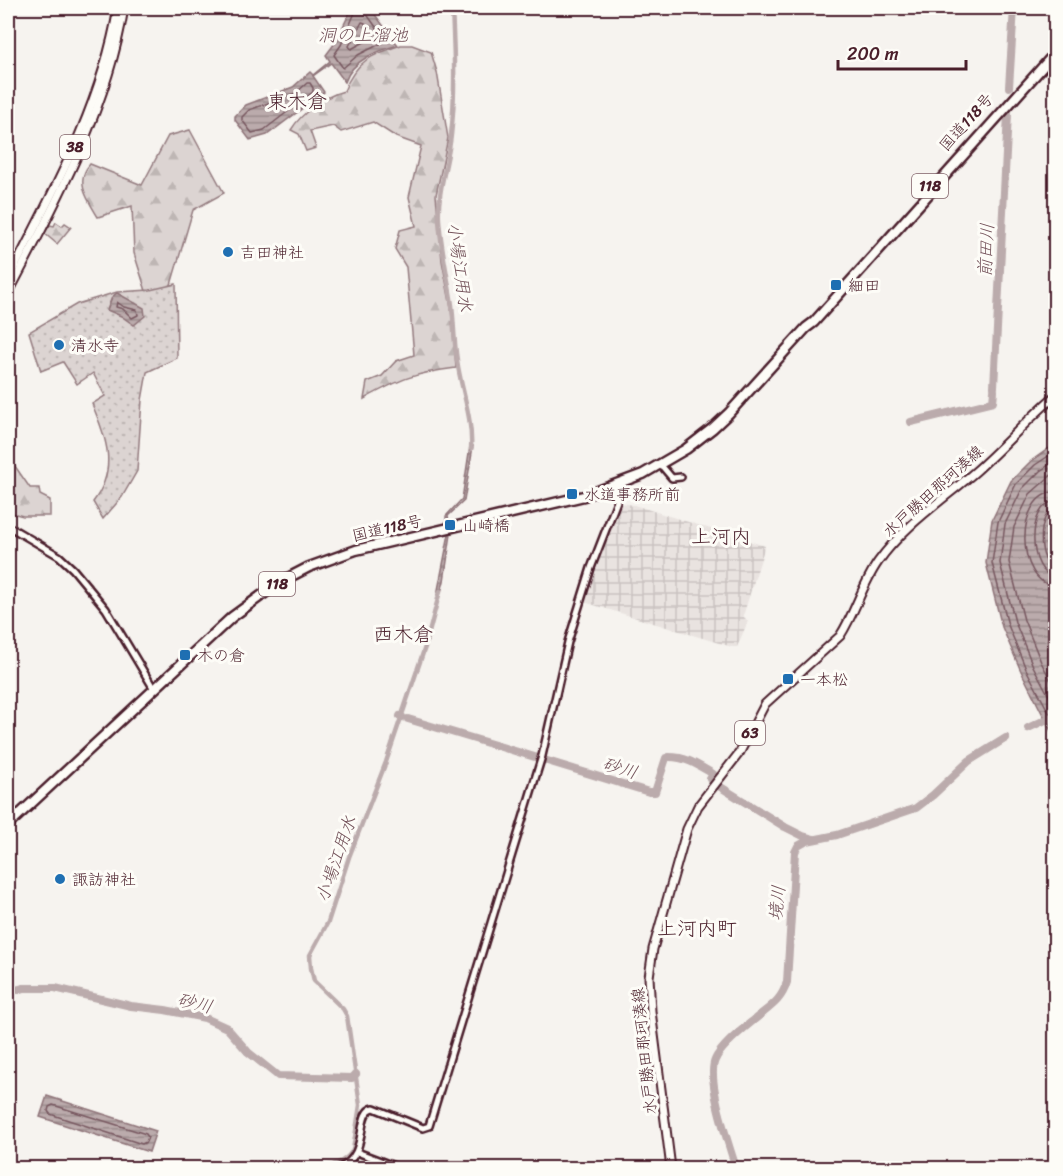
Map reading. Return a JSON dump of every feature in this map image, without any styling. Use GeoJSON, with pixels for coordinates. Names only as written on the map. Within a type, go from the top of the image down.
{"type":"FeatureCollection","features":[{"type":"Feature","properties":{"kind":"highway","name":"国道118号"},"geometry":{"type":"LineString","coordinates":[[806,328],[810,319],[1056,45]]}},
{"type":"Feature","properties":{"kind":"highway","name":"国道118号"},"geometry":{"type":"LineString","coordinates":[[8,825],[247,604],[280,582],[309,567],[356,550],[571,500],[614,487],[661,465],[698,440],[729,413],[814,322],[1056,52]]}},
{"type":"Feature","properties":{"kind":"main road","name":"38"},"geometry":{"type":"LineString","coordinates":[[8,280],[83,130],[102,77],[118,8]]}},
{"type":"Feature","properties":{"kind":"main road","name":"38"},"geometry":{"type":"LineString","coordinates":[[8,294],[79,153],[90,126],[106,82],[124,8]]}},
{"type":"Feature","properties":{"kind":"main road","name":"水戸勝田那珂湊線"},"geometry":{"type":"LineString","coordinates":[[671,1168],[650,1003],[649,977],[652,949],[691,818],[705,796],[740,752],[765,704],[840,636],[868,580],[885,553],[1056,395]]}},
{"type":"Feature","properties":{"kind":"street"},"geometry":{"type":"LineString","coordinates":[[661,465],[672,478],[681,477]]}},
{"type":"Feature","properties":{"kind":"street"},"geometry":{"type":"LineString","coordinates":[[339,1168],[350,1162],[357,1152],[365,1113],[370,1108],[423,1128],[429,1126],[542,756],[568,642],[591,568],[618,501],[614,487]]}},
{"type":"Feature","properties":{"kind":"street"},"geometry":{"type":"LineString","coordinates":[[8,526],[59,556],[74,569],[105,609],[154,689]]}},
{"type":"Feature","properties":{"kind":"street"},"geometry":{"type":"LineString","coordinates":[[357,1152],[399,1168]]}},
{"type":"Feature","properties":{"kind":"shaded area"},"geometry":{"type":"Polygon","coordinates":[[[621,503],[634,505],[765,546],[743,616],[748,621],[737,647],[584,602],[607,532],[621,503]]]}},
{"type":"Feature","properties":{"kind":"green space"},"geometry":{"type":"Polygon","coordinates":[[[401,45],[412,45],[431,52],[437,72],[448,138],[436,195],[442,261],[451,307],[456,368],[408,378],[364,399],[367,382],[382,376],[396,361],[414,355],[406,267],[395,249],[400,230],[416,226],[409,197],[421,146],[396,137],[373,122],[341,132],[333,126],[310,131],[316,148],[306,151],[299,134],[291,130],[314,106],[344,91],[354,73],[366,60],[401,45]]]}},
{"type":"Feature","properties":{"kind":"green space"},"geometry":{"type":"Polygon","coordinates":[[[190,130],[224,193],[193,210],[158,329],[134,253],[132,206],[98,217],[84,191],[83,177],[90,164],[142,185],[168,136],[190,130]]]}},
{"type":"Feature","properties":{"kind":"green space"},"geometry":{"type":"Polygon","coordinates":[[[56,222],[62,226],[65,223],[71,227],[57,244],[44,233],[50,225],[54,226],[56,222]]]}},
{"type":"Feature","properties":{"kind":"green space"},"geometry":{"type":"Polygon","coordinates":[[[176,284],[177,358],[147,372],[142,400],[137,471],[122,497],[103,519],[93,502],[106,478],[108,454],[102,429],[92,404],[105,396],[93,373],[77,384],[63,362],[41,371],[29,332],[77,304],[117,292],[150,290],[176,284]]]}},
{"type":"Feature","properties":{"kind":"green space"},"geometry":{"type":"Polygon","coordinates":[[[8,456],[30,488],[39,488],[40,495],[50,500],[50,516],[23,516],[8,512],[12,482],[8,476],[8,456]]]}},
{"type":"Feature","properties":{"kind":"water","name":"洞の上溜池"},"geometry":{"type":"Polygon","coordinates":[[[352,8],[370,8],[398,45],[382,50],[359,62],[348,74],[345,82],[331,63],[313,76],[324,92],[267,135],[250,140],[235,120],[235,116],[246,105],[293,87],[310,72],[313,75],[330,61],[326,55],[335,43],[352,8]]]}},
{"type":"Feature","properties":{"kind":"water"},"geometry":{"type":"Polygon","coordinates":[[[117,293],[144,308],[145,316],[134,325],[107,310],[112,297],[117,293]]]}},
{"type":"Feature","properties":{"kind":"water"},"geometry":{"type":"Polygon","coordinates":[[[1055,444],[1055,508],[1047,537],[1050,556],[1056,570],[1055,739],[1002,627],[986,563],[992,520],[1011,481],[1031,461],[1055,444]]]}},
{"type":"Feature","properties":{"kind":"water"},"geometry":{"type":"Polygon","coordinates":[[[470,446],[473,446],[464,501],[448,516],[451,534],[440,596],[437,595],[449,534],[446,516],[462,499],[470,446]]]}},
{"type":"Feature","properties":{"kind":"water"},"geometry":{"type":"Polygon","coordinates":[[[47,1096],[156,1131],[149,1152],[40,1117],[47,1096]]]}},
{"type":"Feature","properties":{"kind":"waterway","name":"小場江用水"},"geometry":{"type":"LineString","coordinates":[[452,8],[454,103],[450,146],[441,188],[439,220],[452,305],[457,360],[469,415],[471,449]]}},
{"type":"Feature","properties":{"kind":"waterway","name":"前田川"},"geometry":{"type":"LineString","coordinates":[[1009,87],[1014,8]]}},
{"type":"Feature","properties":{"kind":"waterway","name":"前田川"},"geometry":{"type":"LineString","coordinates":[[994,387],[1008,114]]}},
{"type":"Feature","properties":{"kind":"waterway","name":"前田川"},"geometry":{"type":"LineString","coordinates":[[911,422],[993,402],[994,391]]}},
{"type":"Feature","properties":{"kind":"waterway","name":"小場江用水"},"geometry":{"type":"LineString","coordinates":[[323,1168],[344,1160],[353,1150],[360,1105],[347,1016],[343,1009],[314,981],[310,955],[328,922],[349,857],[386,762],[426,644],[440,591]]}},
{"type":"Feature","properties":{"kind":"waterway","name":"境川"},"geometry":{"type":"LineString","coordinates":[[1028,728],[1056,715]]}},
{"type":"Feature","properties":{"kind":"waterway","name":"砂川"},"geometry":{"type":"LineString","coordinates":[[408,719],[538,758]]}},
{"type":"Feature","properties":{"kind":"waterway","name":"境川"},"geometry":{"type":"LineString","coordinates":[[736,1168],[716,1097],[713,1069],[715,1060],[722,1049],[774,1004],[787,982],[795,852],[798,846],[807,841],[837,835],[916,808],[969,761],[1006,738]]}},
{"type":"Feature","properties":{"kind":"waterway","name":"砂川"},"geometry":{"type":"LineString","coordinates":[[669,757],[681,758],[697,765],[713,774],[710,779],[713,781]]}},
{"type":"Feature","properties":{"kind":"waterway","name":"砂川"},"geometry":{"type":"LineString","coordinates":[[544,760],[655,792],[666,758]]}},
{"type":"Feature","properties":{"kind":"waterway","name":"砂川"},"geometry":{"type":"LineString","coordinates":[[719,786],[785,827],[814,839]]}},
{"type":"Feature","properties":{"kind":"waterway","name":"砂川"},"geometry":{"type":"LineString","coordinates":[[8,992],[24,988],[55,988],[131,1006],[205,1018],[227,1028],[248,1052],[278,1076],[352,1078],[356,1074]]}},
{"type":"Feature","properties":{"kind":"place","name":"吉田神社"},"geometry":{"type":"Point","coordinates":[228,252]}},
{"type":"Feature","properties":{"kind":"place","name":"細田"},"geometry":{"type":"Point","coordinates":[836,285]}},
{"type":"Feature","properties":{"kind":"place","name":"清水寺"},"geometry":{"type":"Point","coordinates":[59,345]}},
{"type":"Feature","properties":{"kind":"place","name":"水道事務所前"},"geometry":{"type":"Point","coordinates":[572,494]}},
{"type":"Feature","properties":{"kind":"place","name":"山崎橋"},"geometry":{"type":"Point","coordinates":[450,525]}},
{"type":"Feature","properties":{"kind":"place","name":"木の倉"},"geometry":{"type":"Point","coordinates":[185,655]}},
{"type":"Feature","properties":{"kind":"place","name":"一本松"},"geometry":{"type":"Point","coordinates":[788,679]}},
{"type":"Feature","properties":{"kind":"place","name":"諏訪神社"},"geometry":{"type":"Point","coordinates":[60,879]}},
{"type":"Feature","properties":{"kind":"district","name":"東木倉"},"geometry":{"type":"Point","coordinates":[297,101]}},
{"type":"Feature","properties":{"kind":"district","name":"上河内"},"geometry":{"type":"Point","coordinates":[721,536]}},
{"type":"Feature","properties":{"kind":"district","name":"西木倉"},"geometry":{"type":"Point","coordinates":[403,634]}},
{"type":"Feature","properties":{"kind":"district","name":"上河内町"},"geometry":{"type":"Point","coordinates":[697,928]}}]}
